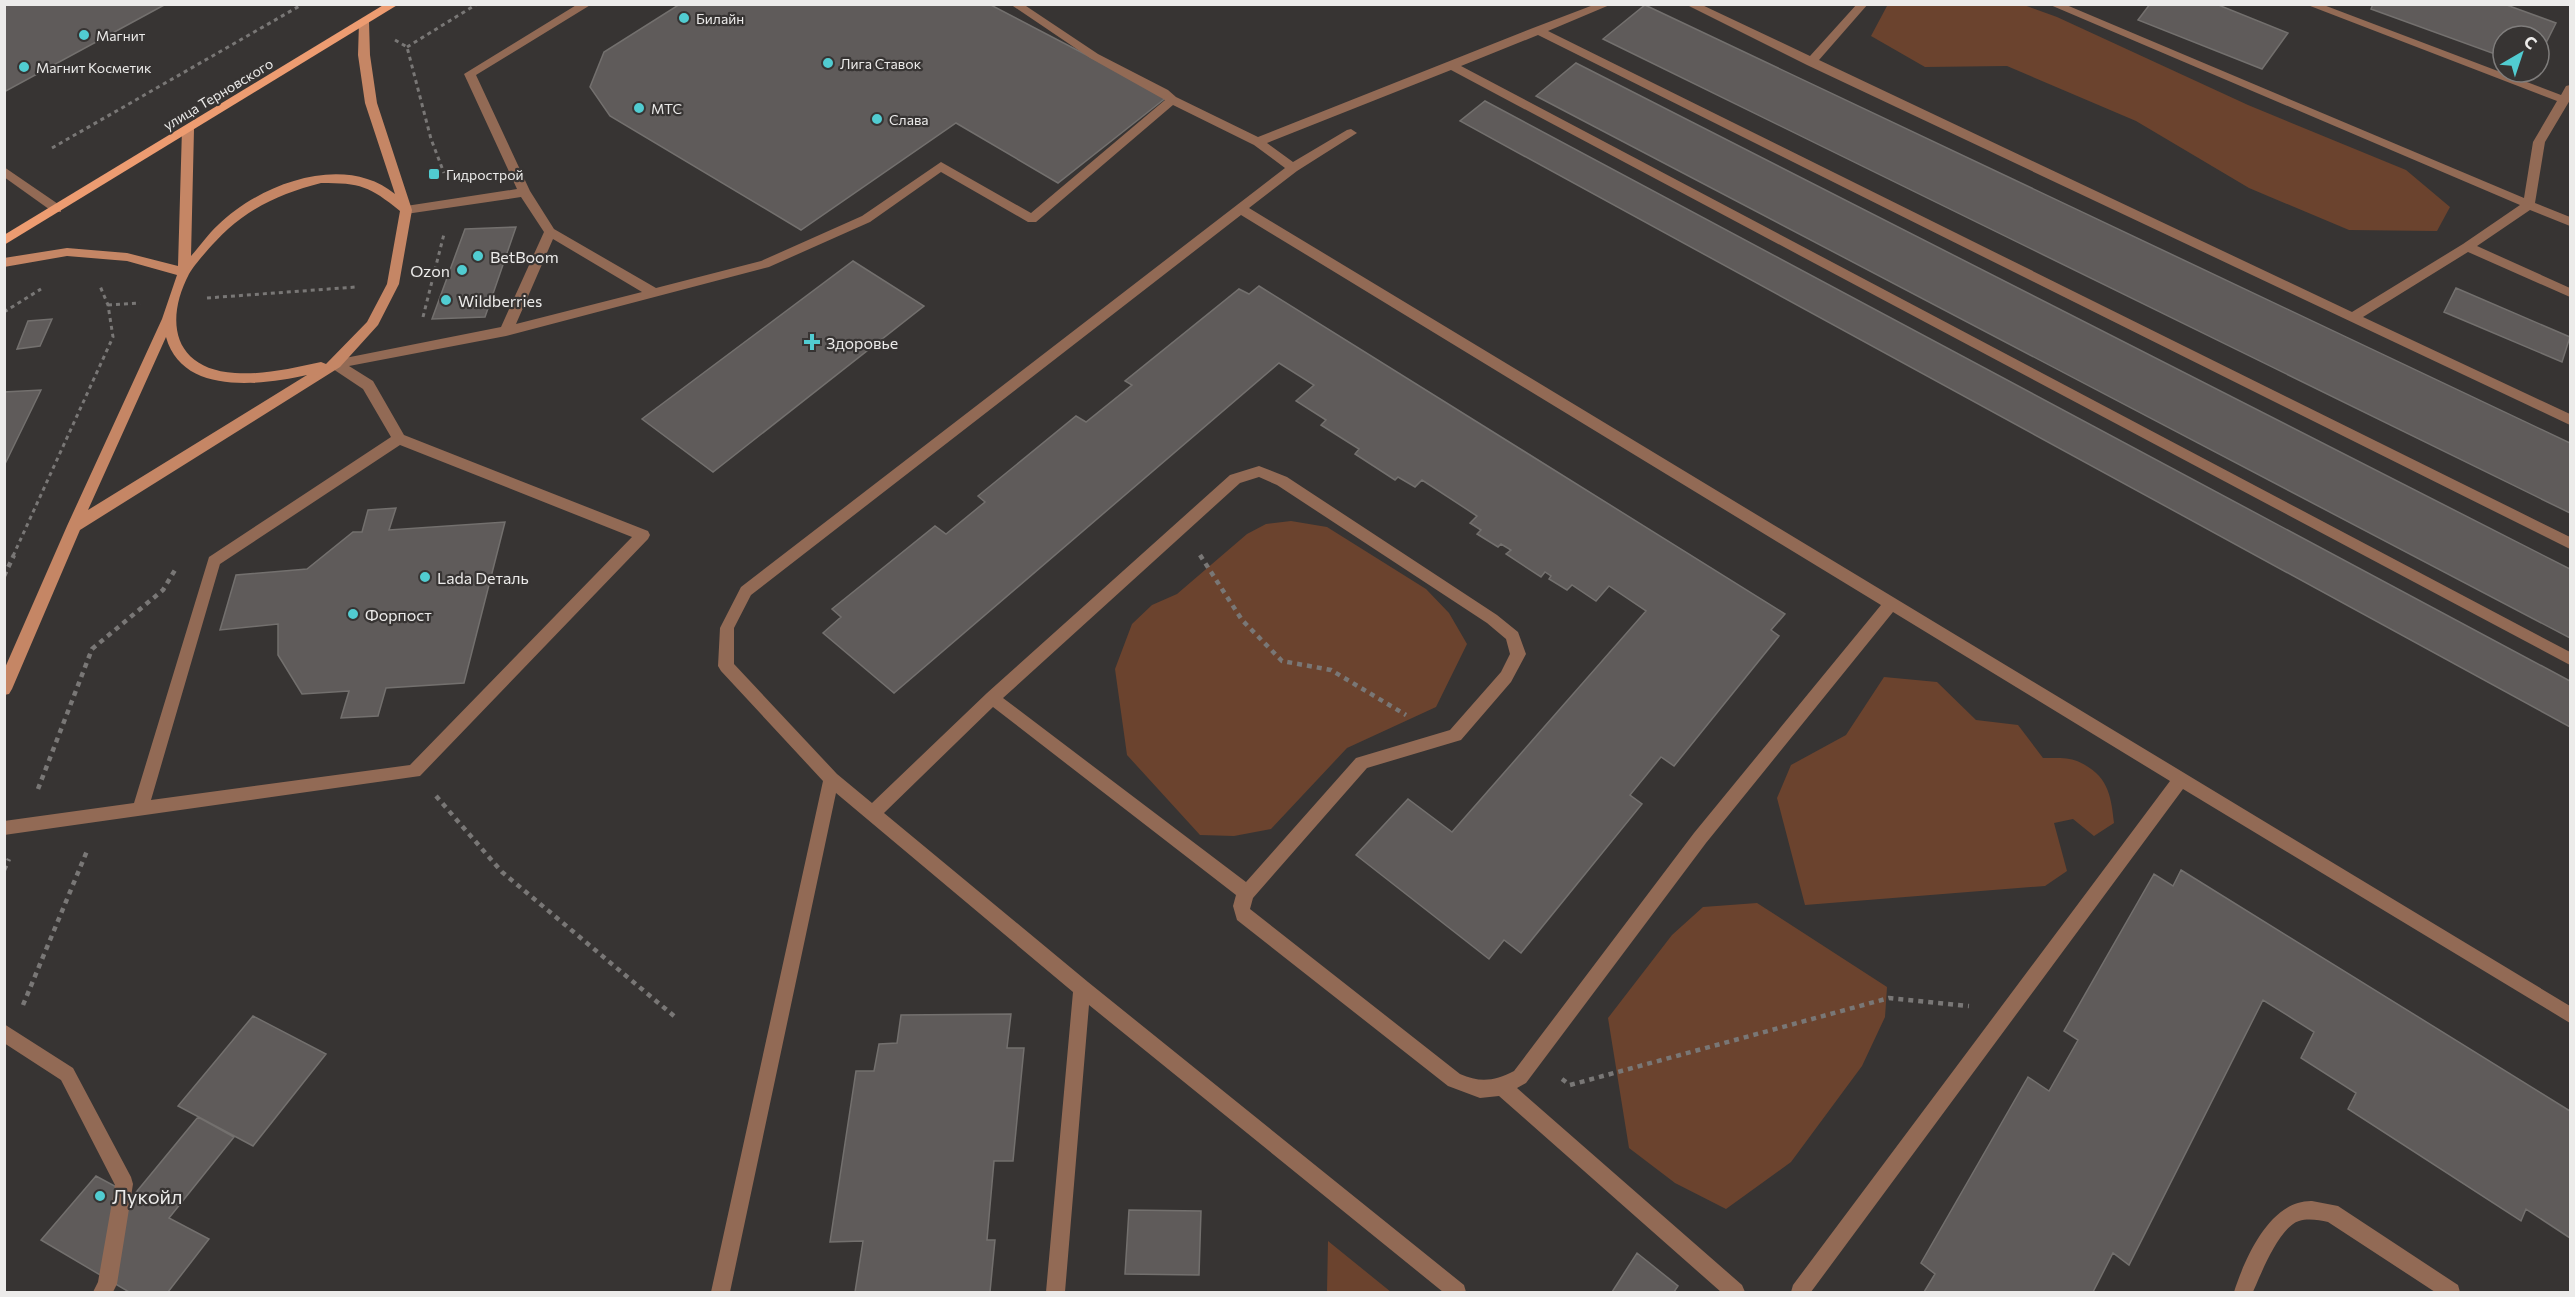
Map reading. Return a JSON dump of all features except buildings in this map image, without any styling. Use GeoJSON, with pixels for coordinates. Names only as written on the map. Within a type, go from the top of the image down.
{"type":"FeatureCollection","features":[{"type":"Feature","properties":{"kind":"main road","name":"улица Терновского"},"geometry":{"type":"LineString","coordinates":[[4,241],[394,4]]}},
{"type":"Feature","properties":{"kind":"main road"},"geometry":{"type":"LineString","coordinates":[[74,526],[335,364],[372,325],[393,284],[406,210],[371,104],[364,56],[364,22]]}},
{"type":"Feature","properties":{"kind":"main road"},"geometry":{"type":"LineString","coordinates":[[4,689],[175,300],[184,272],[188,129]]}},
{"type":"Feature","properties":{"kind":"main road"},"geometry":{"type":"LineString","coordinates":[[184,272],[223,227],[252,206],[285,188],[321,178],[352,179],[380,188],[406,210]]}},
{"type":"Feature","properties":{"kind":"main road"},"geometry":{"type":"LineString","coordinates":[[5,262],[67,252],[127,257],[184,272]]}},
{"type":"Feature","properties":{"kind":"main road"},"geometry":{"type":"LineString","coordinates":[[168,319],[177,351],[194,366],[223,376],[251,378],[281,376],[335,364]]}},
{"type":"Feature","properties":{"kind":"street"},"geometry":{"type":"LineString","coordinates":[[587,4],[470,74],[524,192],[550,232],[654,293]]}},
{"type":"Feature","properties":{"kind":"street"},"geometry":{"type":"LineString","coordinates":[[1015,4],[1094,56],[1164,93],[1172,100],[1258,142],[1293,168]]}},
{"type":"Feature","properties":{"kind":"street"},"geometry":{"type":"LineString","coordinates":[[1258,142],[1607,4]]}},
{"type":"Feature","properties":{"kind":"street"},"geometry":{"type":"LineString","coordinates":[[1689,4],[2571,420]]}},
{"type":"Feature","properties":{"kind":"street"},"geometry":{"type":"LineString","coordinates":[[1810,62],[1863,4]]}},
{"type":"Feature","properties":{"kind":"street"},"geometry":{"type":"LineString","coordinates":[[2054,4],[2571,222]]}},
{"type":"Feature","properties":{"kind":"street"},"geometry":{"type":"LineString","coordinates":[[2310,4],[2564,100]]}},
{"type":"Feature","properties":{"kind":"street"},"geometry":{"type":"LineString","coordinates":[[1537,30],[2571,543]]}},
{"type":"Feature","properties":{"kind":"street"},"geometry":{"type":"LineString","coordinates":[[1451,65],[2571,659]]}},
{"type":"Feature","properties":{"kind":"street"},"geometry":{"type":"LineString","coordinates":[[2353,317],[2467,247],[2529,205],[2539,142],[2571,89]]}},
{"type":"Feature","properties":{"kind":"street"},"geometry":{"type":"LineString","coordinates":[[335,364],[506,331],[765,264],[866,219],[941,166],[1032,219],[1172,100]]}},
{"type":"Feature","properties":{"kind":"street"},"geometry":{"type":"LineString","coordinates":[[1351,133],[1293,168],[746,591],[727,628],[726,666],[831,779],[1082,988],[1457,1293]]}},
{"type":"Feature","properties":{"kind":"street"},"geometry":{"type":"LineString","coordinates":[[4,171],[57,209]]}},
{"type":"Feature","properties":{"kind":"street"},"geometry":{"type":"LineString","coordinates":[[406,210],[524,192]]}},
{"type":"Feature","properties":{"kind":"street"},"geometry":{"type":"LineString","coordinates":[[1241,209],[2571,1015]]}},
{"type":"Feature","properties":{"kind":"street"},"geometry":{"type":"LineString","coordinates":[[506,331],[550,232]]}},
{"type":"Feature","properties":{"kind":"street"},"geometry":{"type":"LineString","coordinates":[[2467,247],[2571,293]]}},
{"type":"Feature","properties":{"kind":"street"},"geometry":{"type":"LineString","coordinates":[[4,828],[414,771],[643,535],[399,439],[368,386],[335,364]]}},
{"type":"Feature","properties":{"kind":"street"},"geometry":{"type":"LineString","coordinates":[[140,809],[214,561],[399,439]]}},
{"type":"Feature","properties":{"kind":"street"},"geometry":{"type":"LineString","coordinates":[[873,813],[992,698],[1235,479],[1249,472],[1263,471],[1282,481],[1492,619],[1513,636],[1518,654],[1506,677],[1455,735],[1362,763],[1241,900],[1243,914],[1454,1080],[1475,1091],[1502,1087],[1520,1077],[1700,838],[1891,603]]}},
{"type":"Feature","properties":{"kind":"street"},"geometry":{"type":"LineString","coordinates":[[992,698],[1247,893]]}},
{"type":"Feature","properties":{"kind":"street"},"geometry":{"type":"LineString","coordinates":[[720,1293],[831,779]]}},
{"type":"Feature","properties":{"kind":"street"},"geometry":{"type":"LineString","coordinates":[[1800,1293],[2181,779]]}},
{"type":"Feature","properties":{"kind":"street"},"geometry":{"type":"LineString","coordinates":[[1055,1293],[1082,988]]}},
{"type":"Feature","properties":{"kind":"street"},"geometry":{"type":"LineString","coordinates":[[8,1034],[67,1074],[124,1184],[104,1293]]}},
{"type":"Feature","properties":{"kind":"street"},"geometry":{"type":"LineString","coordinates":[[1502,1087],[1735,1293]]}},
{"type":"Feature","properties":{"kind":"street"},"geometry":{"type":"LineString","coordinates":[[2243,1293],[2276,1229],[2292,1213],[2311,1210],[2331,1213],[2451,1293]]}},
{"type":"Feature","properties":{"kind":"path"},"geometry":{"type":"LineString","coordinates":[[52,148],[303,4]]}},
{"type":"Feature","properties":{"kind":"path"},"geometry":{"type":"LineString","coordinates":[[414,348],[454,196],[431,139],[407,47],[477,4]]}},
{"type":"Feature","properties":{"kind":"path"},"geometry":{"type":"LineString","coordinates":[[5,262],[41,289]]}},
{"type":"Feature","properties":{"kind":"path"},"geometry":{"type":"LineString","coordinates":[[4,576],[113,337],[108,305],[98,282]]}},
{"type":"Feature","properties":{"kind":"path"},"geometry":{"type":"LineString","coordinates":[[175,300],[393,284]]}},
{"type":"Feature","properties":{"kind":"path"},"geometry":{"type":"LineString","coordinates":[[4,312],[41,289],[51,286]]}},
{"type":"Feature","properties":{"kind":"path"},"geometry":{"type":"LineString","coordinates":[[1182,527],[1242,620],[1282,662],[1331,670],[1410,717],[1425,744]]}},
{"type":"Feature","properties":{"kind":"path"},"geometry":{"type":"LineString","coordinates":[[4,870],[25,825],[92,649],[163,590],[180,561]]}},
{"type":"Feature","properties":{"kind":"path"},"geometry":{"type":"LineString","coordinates":[[414,771],[502,873],[674,1016]]}},
{"type":"Feature","properties":{"kind":"path"},"geometry":{"type":"LineString","coordinates":[[8,1034],[102,814]]}},
{"type":"Feature","properties":{"kind":"path"},"geometry":{"type":"LineString","coordinates":[[1535,1058],[1570,1085],[1889,998],[2010,1010]]}},
{"type":"Feature","properties":{"kind":"shaded area"},"geometry":{"type":"Polygon","coordinates":[[[1892,4],[2024,5],[2057,17],[2248,105],[2406,170],[2450,207],[2437,231],[2349,230],[2249,188],[2136,121],[2007,66],[1925,67],[1871,36],[1887,6],[1892,4]]]}},
{"type":"Feature","properties":{"kind":"shaded area"},"geometry":{"type":"Polygon","coordinates":[[[1291,521],[1327,527],[1426,589],[1449,613],[1467,644],[1436,707],[1347,748],[1271,829],[1234,836],[1200,835],[1127,755],[1115,669],[1132,624],[1152,605],[1177,594],[1247,534],[1266,524],[1291,521]]]}},
{"type":"Feature","properties":{"kind":"shaded area"},"geometry":{"type":"Polygon","coordinates":[[[1884,677],[1937,682],[1976,720],[2018,725],[2043,758],[2069,759],[2087,766],[2101,778],[2106,786],[2114,823],[2094,836],[2073,819],[2054,823],[2067,871],[2045,886],[1805,905],[1777,798],[1791,765],[1846,735],[1884,677]]]}},
{"type":"Feature","properties":{"kind":"shaded area"},"geometry":{"type":"Polygon","coordinates":[[[1757,903],[1887,987],[1885,1017],[1862,1066],[1791,1162],[1726,1209],[1675,1183],[1629,1148],[1608,1018],[1672,935],[1703,907],[1757,903]]]}},
{"type":"Feature","properties":{"kind":"shaded area"},"geometry":{"type":"Polygon","coordinates":[[[1328,1241],[1391,1292],[1327,1292],[1328,1241]]]}},
{"type":"Feature","properties":{"kind":"place","name":"Билайн"},"geometry":{"type":"Point","coordinates":[684,18]}},
{"type":"Feature","properties":{"kind":"place","name":"Магнит"},"geometry":{"type":"Point","coordinates":[84,35]}},
{"type":"Feature","properties":{"kind":"place","name":"Лига Ставок"},"geometry":{"type":"Point","coordinates":[828,63]}},
{"type":"Feature","properties":{"kind":"place","name":"Магнит Косметик"},"geometry":{"type":"Point","coordinates":[24,67]}},
{"type":"Feature","properties":{"kind":"place","name":"МТС"},"geometry":{"type":"Point","coordinates":[639,108]}},
{"type":"Feature","properties":{"kind":"place","name":"Слава"},"geometry":{"type":"Point","coordinates":[877,119]}},
{"type":"Feature","properties":{"kind":"place","name":"Гидрострой"},"geometry":{"type":"Point","coordinates":[434,174]}},
{"type":"Feature","properties":{"kind":"place","name":"BetBoom"},"geometry":{"type":"Point","coordinates":[478,256]}},
{"type":"Feature","properties":{"kind":"place","name":"Ozon"},"geometry":{"type":"Point","coordinates":[462,270]}},
{"type":"Feature","properties":{"kind":"place","name":"Wildberries"},"geometry":{"type":"Point","coordinates":[446,300]}},
{"type":"Feature","properties":{"kind":"place","name":"Здоровье"},"geometry":{"type":"Point","coordinates":[812,342]}},
{"type":"Feature","properties":{"kind":"place","name":"Lada Dеталь"},"geometry":{"type":"Point","coordinates":[425,577]}},
{"type":"Feature","properties":{"kind":"place","name":"Форпост"},"geometry":{"type":"Point","coordinates":[353,614]}},
{"type":"Feature","properties":{"kind":"place","name":"Лукойл"},"geometry":{"type":"Point","coordinates":[100,1196]}}]}
